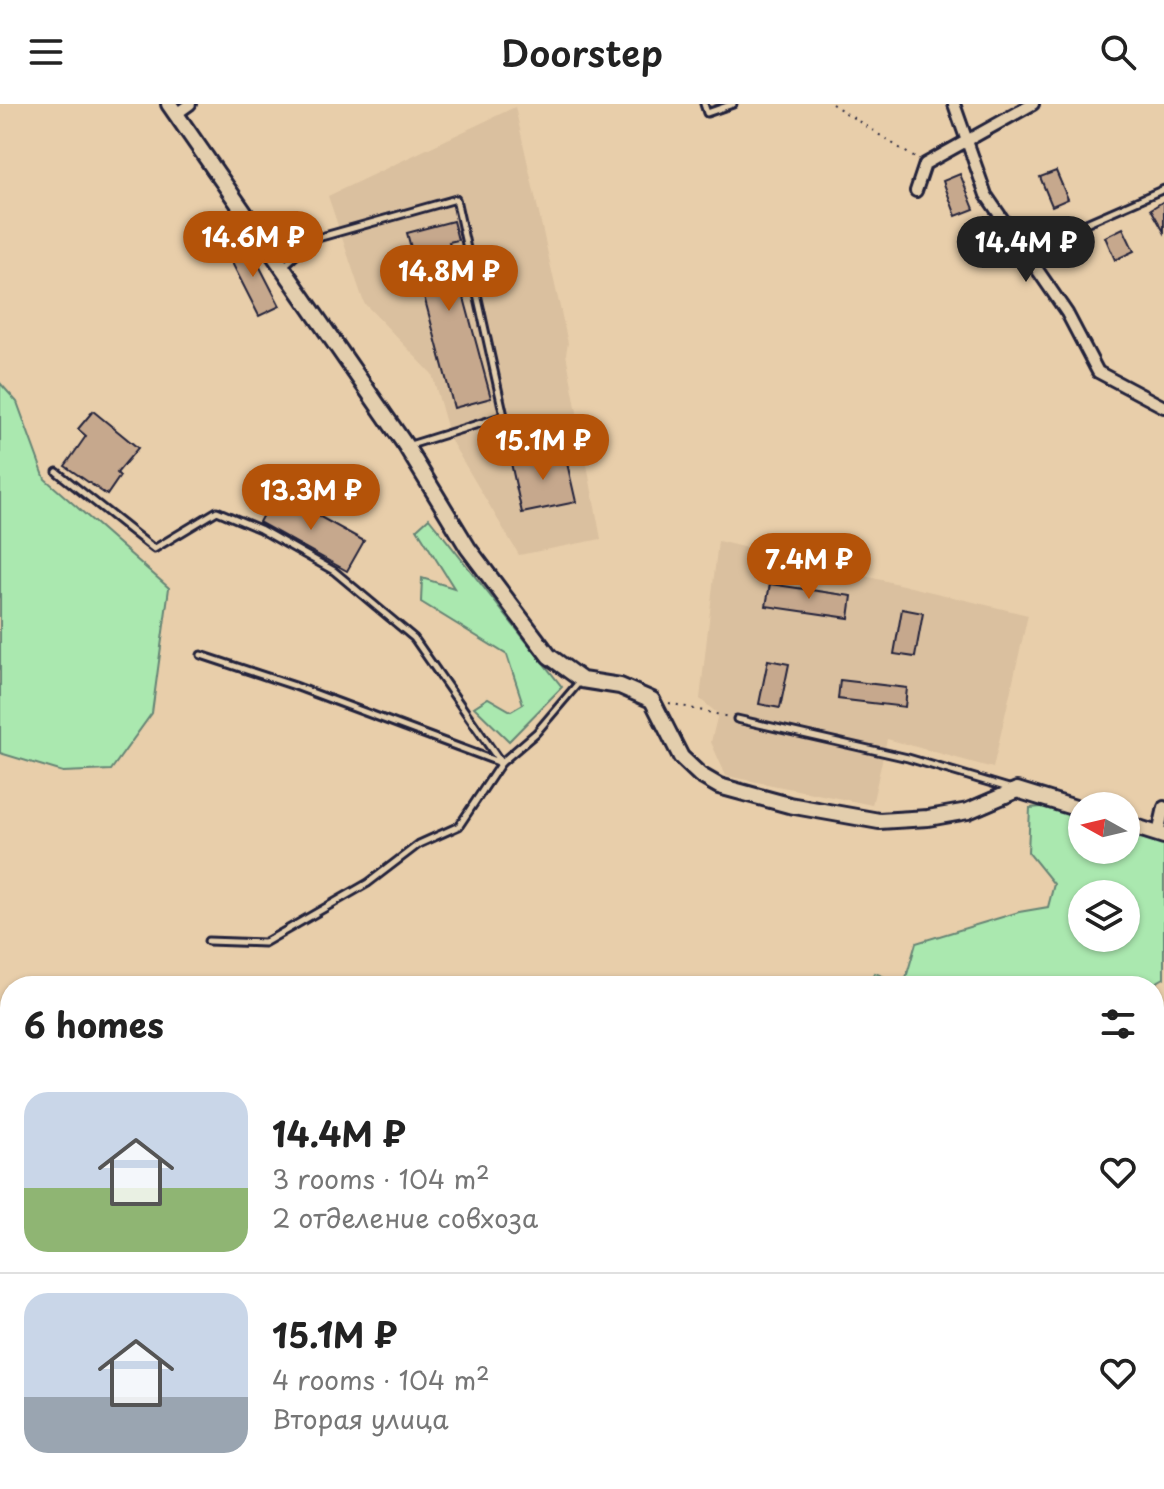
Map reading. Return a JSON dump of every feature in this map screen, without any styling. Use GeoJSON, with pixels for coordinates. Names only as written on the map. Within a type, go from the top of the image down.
{"type":"FeatureCollection","features":[{"type":"Feature","properties":{"kind":"street"},"geometry":{"type":"LineString","coordinates":[[190,104],[172,109],[406,446],[468,548],[549,656],[582,680],[620,686],[652,700],[681,757],[700,775],[719,786],[789,805],[879,821],[928,818],[968,811],[1017,790],[1068,806]]}},
{"type":"Feature","properties":{"kind":"street"},"geometry":{"type":"LineString","coordinates":[[954,104],[986,195],[1067,313],[1098,372],[1164,407]]}},
{"type":"Feature","properties":{"kind":"street"},"geometry":{"type":"LineString","coordinates":[[916,191],[925,164],[1033,104]]}},
{"type":"Feature","properties":{"kind":"street"},"geometry":{"type":"LineString","coordinates":[[1140,828],[1161,835],[1164,807]]}},
{"type":"Feature","properties":{"kind":"lane"},"geometry":{"type":"LineString","coordinates":[[704,104],[707,113],[733,104]]}},
{"type":"Feature","properties":{"kind":"lane"},"geometry":{"type":"LineString","coordinates":[[1023,250],[1164,189]]}},
{"type":"Feature","properties":{"kind":"lane"},"geometry":{"type":"LineString","coordinates":[[282,268],[314,239],[456,199],[504,416],[406,446]]}},
{"type":"Feature","properties":{"kind":"lane"},"geometry":{"type":"LineString","coordinates":[[57,472],[154,549],[217,511],[260,529],[334,571],[414,638],[501,763]]}},
{"type":"Feature","properties":{"kind":"lane"},"geometry":{"type":"LineString","coordinates":[[201,655],[295,686],[501,763]]}},
{"type":"Feature","properties":{"kind":"lane"},"geometry":{"type":"LineString","coordinates":[[208,941],[264,943],[368,883],[419,844],[459,826],[501,763],[536,733],[582,680]]}},
{"type":"Feature","properties":{"kind":"lane"},"geometry":{"type":"LineString","coordinates":[[737,719],[908,758],[1017,790]]}},
{"type":"Feature","properties":{"kind":"path"},"geometry":{"type":"LineString","coordinates":[[832,104],[925,164]]}},
{"type":"Feature","properties":{"kind":"path"},"geometry":{"type":"LineString","coordinates":[[652,700],[737,719]]}},
{"type":"Feature","properties":{"kind":"shaded area"},"geometry":{"type":"Polygon","coordinates":[[[515,107],[568,343],[566,354],[601,539],[519,555],[451,441],[432,374],[364,303],[328,196],[515,107]]]}},
{"type":"Feature","properties":{"kind":"shaded area"},"geometry":{"type":"Polygon","coordinates":[[[718,541],[1028,615],[993,768],[887,739],[872,805],[726,776],[711,742],[718,714],[700,699],[718,541]]]}},
{"type":"Feature","properties":{"kind":"green space"},"geometry":{"type":"Polygon","coordinates":[[[0,383],[17,402],[45,479],[169,588],[152,713],[111,770],[63,772],[0,753],[0,383]]]}},
{"type":"Feature","properties":{"kind":"green space"},"geometry":{"type":"Polygon","coordinates":[[[429,518],[562,687],[509,741],[474,707],[488,698],[511,711],[523,704],[507,655],[421,602],[422,578],[454,588],[417,529],[429,518]]]}},
{"type":"Feature","properties":{"kind":"green space"},"geometry":{"type":"Polygon","coordinates":[[[1052,806],[1068,811],[1068,864],[1140,864],[1140,835],[1164,843],[1164,976],[907,976],[916,943],[1019,912],[1048,907],[1054,884],[1028,852],[1030,808],[1052,806]]]}},
{"type":"Feature","properties":{"kind":"building"},"geometry":{"type":"Polygon","coordinates":[[[1056,171],[1068,199],[1052,206],[1040,177],[1056,171]]]}},
{"type":"Feature","properties":{"kind":"building"},"geometry":{"type":"Polygon","coordinates":[[[960,174],[974,209],[956,216],[943,181],[960,174]]]}},
{"type":"Feature","properties":{"kind":"building"},"geometry":{"type":"Polygon","coordinates":[[[1164,201],[1164,232],[1151,209],[1164,201]]]}},
{"type":"Feature","properties":{"kind":"building"},"geometry":{"type":"Polygon","coordinates":[[[453,221],[458,240],[449,242],[491,398],[454,408],[407,233],[453,221]]]}},
{"type":"Feature","properties":{"kind":"building"},"geometry":{"type":"Polygon","coordinates":[[[1123,228],[1134,251],[1115,260],[1105,237],[1123,228]]]}},
{"type":"Feature","properties":{"kind":"building"},"geometry":{"type":"Polygon","coordinates":[[[247,242],[280,306],[259,316],[227,253],[247,242]]]}},
{"type":"Feature","properties":{"kind":"building"},"geometry":{"type":"Polygon","coordinates":[[[93,411],[138,448],[117,473],[120,476],[107,495],[65,466],[86,436],[78,429],[93,411]]]}},
{"type":"Feature","properties":{"kind":"building"},"geometry":{"type":"Polygon","coordinates":[[[564,450],[576,502],[522,513],[511,463],[564,450]]]}},
{"type":"Feature","properties":{"kind":"building"},"geometry":{"type":"Polygon","coordinates":[[[275,492],[364,541],[347,571],[259,522],[275,492]]]}},
{"type":"Feature","properties":{"kind":"building"},"geometry":{"type":"Polygon","coordinates":[[[770,584],[852,596],[849,618],[766,606],[770,584]]]}},
{"type":"Feature","properties":{"kind":"building"},"geometry":{"type":"Polygon","coordinates":[[[902,609],[923,613],[915,657],[894,654],[902,609]]]}},
{"type":"Feature","properties":{"kind":"building"},"geometry":{"type":"Polygon","coordinates":[[[768,660],[789,664],[780,708],[759,704],[768,660]]]}},
{"type":"Feature","properties":{"kind":"building"},"geometry":{"type":"Polygon","coordinates":[[[840,680],[907,688],[905,707],[838,699],[840,680]]]}}]}
